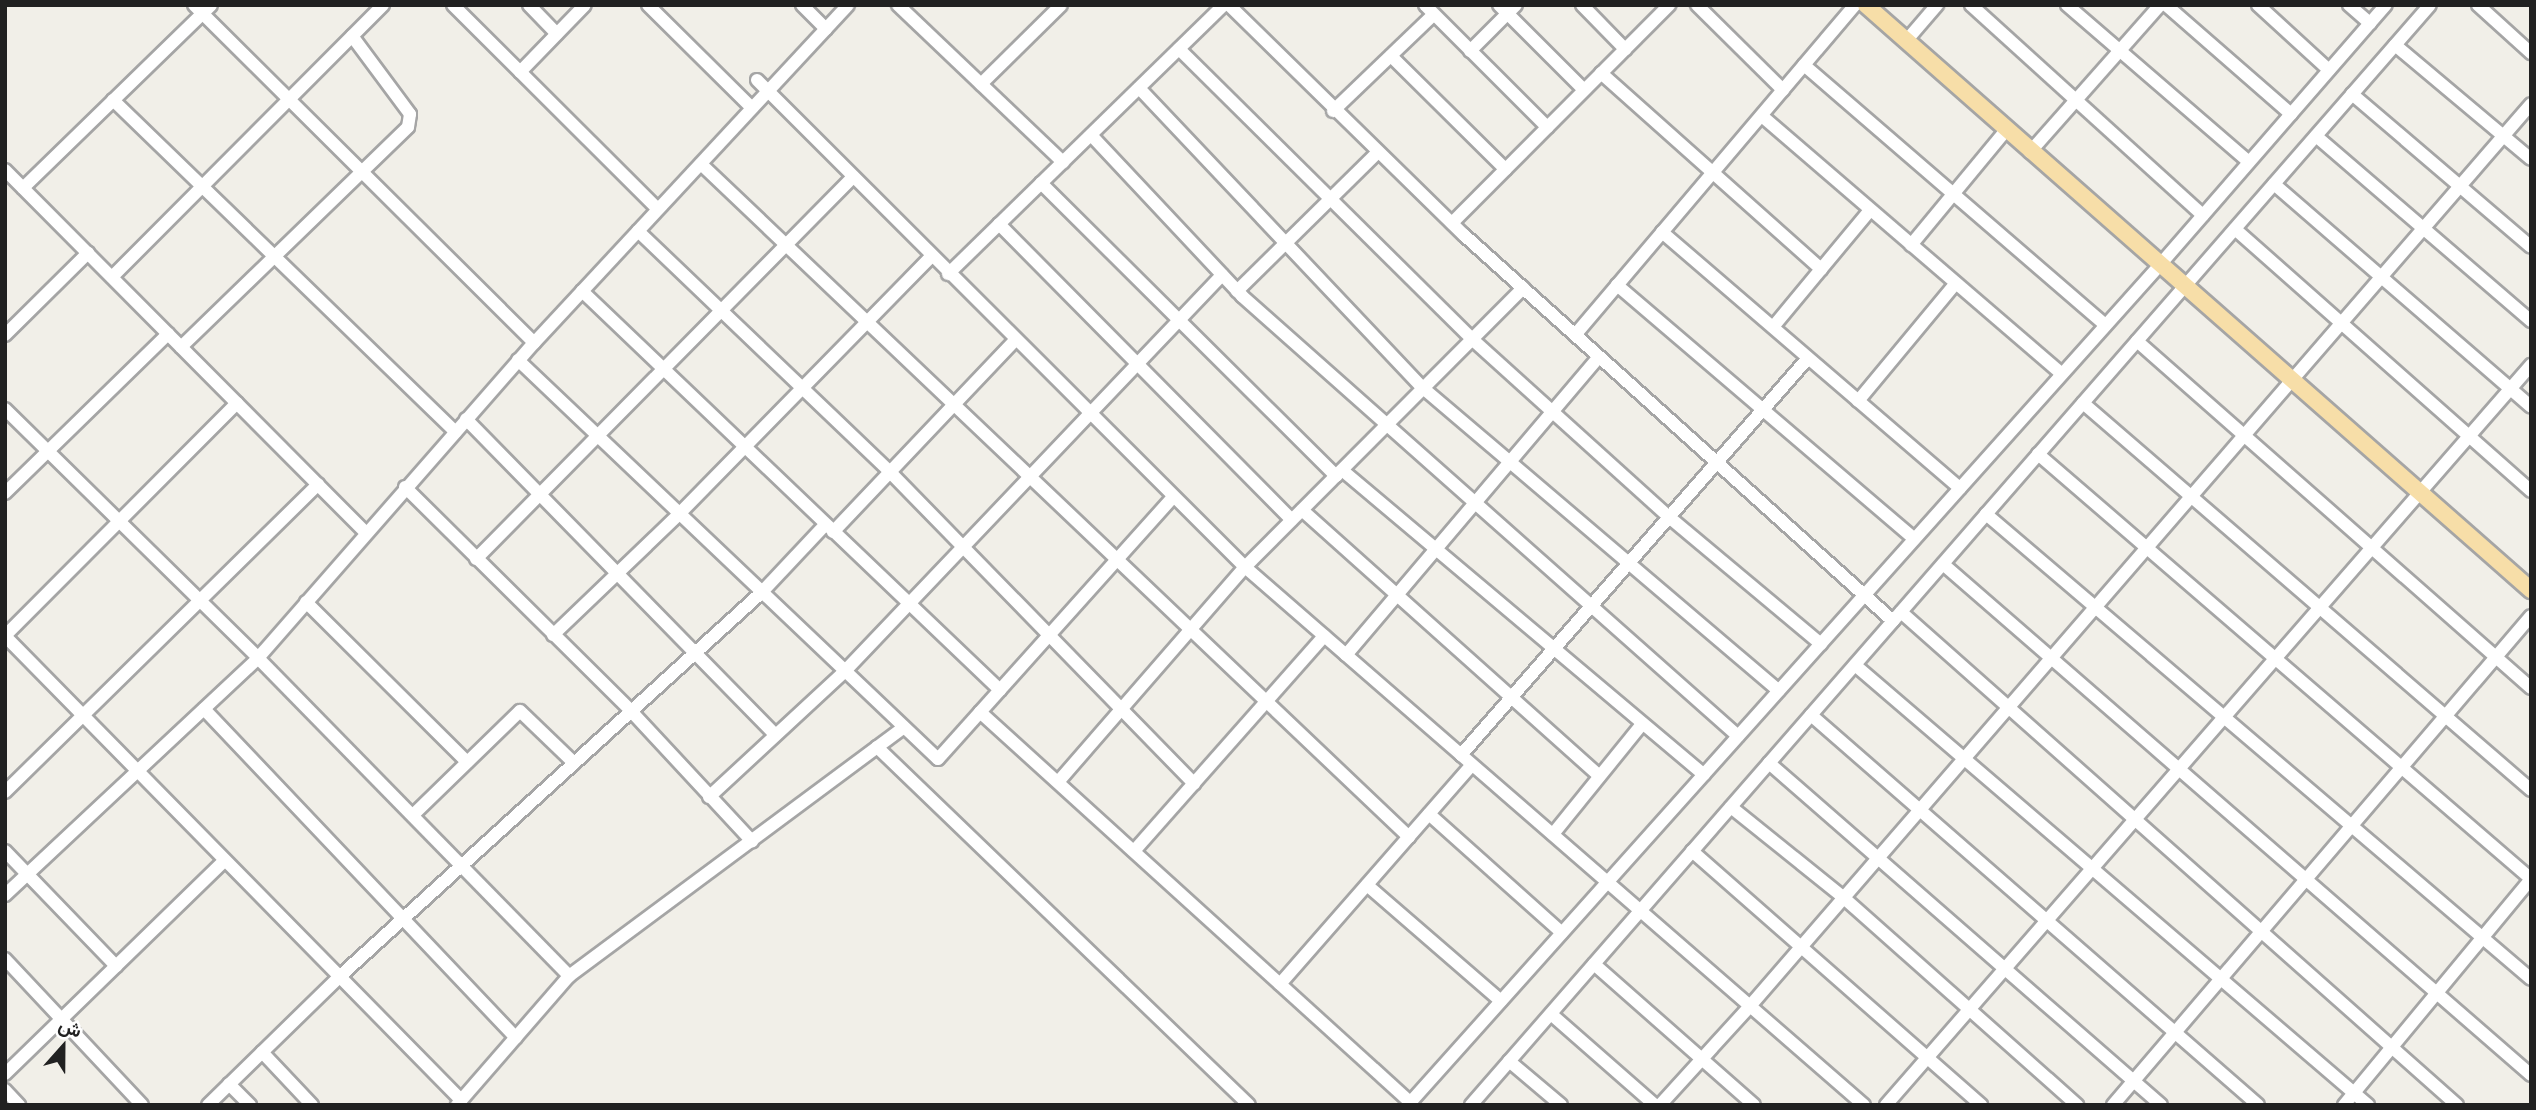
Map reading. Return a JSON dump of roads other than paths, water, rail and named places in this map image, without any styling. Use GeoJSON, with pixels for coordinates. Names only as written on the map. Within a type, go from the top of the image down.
{"type":"FeatureCollection","features":[{"type":"Feature","properties":{"kind":"main road"},"geometry":{"type":"LineString","coordinates":[[1866,5],[2183,289],[2531,590]]}},
{"type":"Feature","properties":{"kind":"street"},"geometry":{"type":"LineString","coordinates":[[111,277],[383,5]]}},
{"type":"Feature","properties":{"kind":"street"},"geometry":{"type":"LineString","coordinates":[[453,5],[658,209]]}},
{"type":"Feature","properties":{"kind":"street"},"geometry":{"type":"LineString","coordinates":[[529,5],[557,34]]}},
{"type":"Feature","properties":{"kind":"street"},"geometry":{"type":"LineString","coordinates":[[520,72],[585,5]]}},
{"type":"Feature","properties":{"kind":"street"},"geometry":{"type":"LineString","coordinates":[[648,5],[752,108]]}},
{"type":"Feature","properties":{"kind":"street"},"geometry":{"type":"LineString","coordinates":[[802,5],[826,29]]}},
{"type":"Feature","properties":{"kind":"street"},"geometry":{"type":"LineString","coordinates":[[5,894],[258,658],[365,532],[518,360],[848,5]]}},
{"type":"Feature","properties":{"kind":"street"},"geometry":{"type":"LineString","coordinates":[[898,5],[1063,162]]}},
{"type":"Feature","properties":{"kind":"street"},"geometry":{"type":"LineString","coordinates":[[981,84],[1062,5]]}},
{"type":"Feature","properties":{"kind":"street"},"geometry":{"type":"LineString","coordinates":[[948,274],[1224,5]]}},
{"type":"Feature","properties":{"kind":"street"},"geometry":{"type":"LineString","coordinates":[[1229,5],[1334,111],[1452,223],[1863,596],[1897,617],[2008,708],[2457,1105]]}},
{"type":"Feature","properties":{"kind":"street"},"geometry":{"type":"LineString","coordinates":[[1582,5],[1625,50]]}},
{"type":"Feature","properties":{"kind":"street"},"geometry":{"type":"LineString","coordinates":[[1452,223],[1669,5]]}},
{"type":"Feature","properties":{"kind":"street"},"geometry":{"type":"LineString","coordinates":[[1697,5],[1783,90]]}},
{"type":"Feature","properties":{"kind":"street"},"geometry":{"type":"LineString","coordinates":[[1574,335],[1855,5]]}},
{"type":"Feature","properties":{"kind":"street"},"geometry":{"type":"LineString","coordinates":[[1906,41],[1937,5]]}},
{"type":"Feature","properties":{"kind":"street"},"geometry":{"type":"LineString","coordinates":[[1970,5],[2203,215]]}},
{"type":"Feature","properties":{"kind":"street"},"geometry":{"type":"LineString","coordinates":[[2067,5],[2249,162]]}},
{"type":"Feature","properties":{"kind":"street"},"geometry":{"type":"LineString","coordinates":[[2030,152],[2160,5]]}},
{"type":"Feature","properties":{"kind":"street"},"geometry":{"type":"LineString","coordinates":[[2166,5],[2291,114]]}},
{"type":"Feature","properties":{"kind":"street"},"geometry":{"type":"LineString","coordinates":[[2258,5],[2329,70]]}},
{"type":"Feature","properties":{"kind":"street"},"geometry":{"type":"LineString","coordinates":[[2350,5],[2370,23]]}},
{"type":"Feature","properties":{"kind":"street"},"geometry":{"type":"LineString","coordinates":[[980,712],[1409,1104],[2158,267],[2386,5]]}},
{"type":"Feature","properties":{"kind":"street"},"geometry":{"type":"LineString","coordinates":[[1471,1105],[2430,5]]}},
{"type":"Feature","properties":{"kind":"street"},"geometry":{"type":"LineString","coordinates":[[2478,5],[2531,53]]}},
{"type":"Feature","properties":{"kind":"street"},"geometry":{"type":"LineString","coordinates":[[23,188],[202,8],[289,100],[534,343]]}},
{"type":"Feature","properties":{"kind":"street"},"geometry":{"type":"LineString","coordinates":[[1470,51],[1508,8],[1584,90]]}},
{"type":"Feature","properties":{"kind":"street"},"geometry":{"type":"LineString","coordinates":[[1334,111],[1391,56],[1429,10],[1547,127]]}},
{"type":"Feature","properties":{"kind":"street"},"geometry":{"type":"LineString","coordinates":[[181,347],[362,173],[411,121],[352,36]]}},
{"type":"Feature","properties":{"kind":"street"},"geometry":{"type":"LineString","coordinates":[[2395,45],[2531,159]]}},
{"type":"Feature","properties":{"kind":"street"},"geometry":{"type":"LineString","coordinates":[[1179,49],[1472,339],[1669,516],[1821,644]]}},
{"type":"Feature","properties":{"kind":"street"},"geometry":{"type":"LineString","coordinates":[[1391,56],[1506,169]]}},
{"type":"Feature","properties":{"kind":"street"},"geometry":{"type":"LineString","coordinates":[[1804,65],[2105,325]]}},
{"type":"Feature","properties":{"kind":"street"},"geometry":{"type":"LineString","coordinates":[[1601,73],[1711,174],[1821,269]]}},
{"type":"Feature","properties":{"kind":"street"},"geometry":{"type":"LineString","coordinates":[[757,80],[948,274],[1245,567],[1864,1105]]}},
{"type":"Feature","properties":{"kind":"street"},"geometry":{"type":"LineString","coordinates":[[1139,88],[1423,388],[1630,561],[1779,691]]}},
{"type":"Feature","properties":{"kind":"street"},"geometry":{"type":"LineString","coordinates":[[2352,94],[2531,247]]}},
{"type":"Feature","properties":{"kind":"street"},"geometry":{"type":"LineString","coordinates":[[113,100],[454,432]]}},
{"type":"Feature","properties":{"kind":"street"},"geometry":{"type":"LineString","coordinates":[[1551,1014],[1658,1105],[1750,1006],[2531,104]]}},
{"type":"Feature","properties":{"kind":"street"},"geometry":{"type":"LineString","coordinates":[[1762,116],[2061,373]]}},
{"type":"Feature","properties":{"kind":"street"},"geometry":{"type":"LineString","coordinates":[[1911,245],[2006,130]]}},
{"type":"Feature","properties":{"kind":"street"},"geometry":{"type":"LineString","coordinates":[[1091,135],[1237,291],[1386,425],[1593,604],[1738,736]]}},
{"type":"Feature","properties":{"kind":"street"},"geometry":{"type":"LineString","coordinates":[[2316,136],[2531,321]]}},
{"type":"Feature","properties":{"kind":"street"},"geometry":{"type":"LineString","coordinates":[[1237,291],[1377,153]]}},
{"type":"Feature","properties":{"kind":"street"},"geometry":{"type":"LineString","coordinates":[[701,163],[1409,837]]}},
{"type":"Feature","properties":{"kind":"street"},"geometry":{"type":"LineString","coordinates":[[5,170],[365,532]]}},
{"type":"Feature","properties":{"kind":"street"},"geometry":{"type":"LineString","coordinates":[[477,559],[853,177]]}},
{"type":"Feature","properties":{"kind":"street"},"geometry":{"type":"LineString","coordinates":[[1041,183],[1339,473],[1703,775]]}},
{"type":"Feature","properties":{"kind":"street"},"geometry":{"type":"LineString","coordinates":[[2274,184],[2531,407]]}},
{"type":"Feature","properties":{"kind":"street"},"geometry":{"type":"LineString","coordinates":[[1773,327],[1870,210]]}},
{"type":"Feature","properties":{"kind":"street"},"geometry":{"type":"LineString","coordinates":[[999,224],[1292,520]]}},
{"type":"Feature","properties":{"kind":"street"},"geometry":{"type":"LineString","coordinates":[[2235,229],[2339,324],[2531,491]]}},
{"type":"Feature","properties":{"kind":"street"},"geometry":{"type":"LineString","coordinates":[[638,231],[889,471],[1194,784]]}},
{"type":"Feature","properties":{"kind":"street"},"geometry":{"type":"LineString","coordinates":[[1662,232],[1960,488]]}},
{"type":"Feature","properties":{"kind":"street"},"geometry":{"type":"LineString","coordinates":[[5,335],[88,253]]}},
{"type":"Feature","properties":{"kind":"street"},"geometry":{"type":"LineString","coordinates":[[553,635],[680,513],[931,257]]}},
{"type":"Feature","properties":{"kind":"street"},"geometry":{"type":"LineString","coordinates":[[709,797],[845,671],[1222,275]]}},
{"type":"Feature","properties":{"kind":"street"},"geometry":{"type":"LineString","coordinates":[[1858,401],[1956,283]]}},
{"type":"Feature","properties":{"kind":"street"},"geometry":{"type":"LineString","coordinates":[[1617,285],[1914,539]]}},
{"type":"Feature","properties":{"kind":"street"},"geometry":{"type":"LineString","coordinates":[[1058,782],[1245,567],[1523,288]]}},
{"type":"Feature","properties":{"kind":"street"},"geometry":{"type":"LineString","coordinates":[[582,291],[1000,690]]}},
{"type":"Feature","properties":{"kind":"street"},"geometry":{"type":"LineString","coordinates":[[5,493],[168,334]]}},
{"type":"Feature","properties":{"kind":"street"},"geometry":{"type":"LineString","coordinates":[[208,1105],[338,978],[762,592],[889,471],[1015,340]]}},
{"type":"Feature","properties":{"kind":"street"},"geometry":{"type":"LineString","coordinates":[[2137,341],[2531,688]]}},
{"type":"Feature","properties":{"kind":"street"},"geometry":{"type":"LineString","coordinates":[[1346,655],[1599,357]]}},
{"type":"Feature","properties":{"kind":"street"},"geometry":{"type":"LineString","coordinates":[[1461,755],[1808,358]]}},
{"type":"Feature","properties":{"kind":"street"},"geometry":{"type":"LineString","coordinates":[[518,360],[938,759],[1173,497]]}},
{"type":"Feature","properties":{"kind":"street"},"geometry":{"type":"LineString","coordinates":[[1886,1105],[2531,365]]}},
{"type":"Feature","properties":{"kind":"street"},"geometry":{"type":"LineString","coordinates":[[237,403],[5,636],[459,1103],[569,976],[904,726]]}},
{"type":"Feature","properties":{"kind":"street"},"geometry":{"type":"LineString","coordinates":[[2083,403],[2531,790]]}},
{"type":"Feature","properties":{"kind":"street"},"geometry":{"type":"LineString","coordinates":[[5,409],[258,658],[569,976]]}},
{"type":"Feature","properties":{"kind":"street"},"geometry":{"type":"LineString","coordinates":[[466,419],[775,735]]}},
{"type":"Feature","properties":{"kind":"street"},"geometry":{"type":"LineString","coordinates":[[2038,454],[2531,879],[2344,1105]]}},
{"type":"Feature","properties":{"kind":"street"},"geometry":{"type":"LineString","coordinates":[[5,792],[318,484]]}},
{"type":"Feature","properties":{"kind":"street"},"geometry":{"type":"LineString","coordinates":[[405,487],[631,711],[752,841]]}},
{"type":"Feature","properties":{"kind":"street"},"geometry":{"type":"LineString","coordinates":[[1302,510],[1513,695],[1600,776]]}},
{"type":"Feature","properties":{"kind":"street"},"geometry":{"type":"LineString","coordinates":[[1986,514],[2096,605],[2531,979]]}},
{"type":"Feature","properties":{"kind":"street"},"geometry":{"type":"LineString","coordinates":[[1942,564],[2531,1075]]}},
{"type":"Feature","properties":{"kind":"street"},"geometry":{"type":"LineString","coordinates":[[306,602],[467,762]]}},
{"type":"Feature","properties":{"kind":"street"},"geometry":{"type":"LineString","coordinates":[[2113,1105],[2531,616]]}},
{"type":"Feature","properties":{"kind":"street"},"geometry":{"type":"LineString","coordinates":[[1134,851],[1324,636]]}},
{"type":"Feature","properties":{"kind":"street"},"geometry":{"type":"LineString","coordinates":[[1855,665],[2368,1105]]}},
{"type":"Feature","properties":{"kind":"street"},"geometry":{"type":"LineString","coordinates":[[204,709],[516,1038]]}},
{"type":"Feature","properties":{"kind":"street"},"geometry":{"type":"LineString","coordinates":[[412,815],[520,711],[574,763]]}},
{"type":"Feature","properties":{"kind":"street"},"geometry":{"type":"LineString","coordinates":[[1811,715],[1918,812],[2258,1105]]}},
{"type":"Feature","properties":{"kind":"street"},"geometry":{"type":"LineString","coordinates":[[1553,834],[1642,724]]}},
{"type":"Feature","properties":{"kind":"street"},"geometry":{"type":"LineString","coordinates":[[877,747],[1249,1105]]}},
{"type":"Feature","properties":{"kind":"street"},"geometry":{"type":"LineString","coordinates":[[1769,763],[2161,1105]]}},
{"type":"Feature","properties":{"kind":"street"},"geometry":{"type":"LineString","coordinates":[[1280,984],[1472,765]]}},
{"type":"Feature","properties":{"kind":"street"},"geometry":{"type":"LineString","coordinates":[[1731,807],[1844,898],[2077,1105]]}},
{"type":"Feature","properties":{"kind":"street"},"geometry":{"type":"LineString","coordinates":[[1429,814],[1562,933]]}},
{"type":"Feature","properties":{"kind":"street"},"geometry":{"type":"LineString","coordinates":[[1692,851],[1981,1105]]}},
{"type":"Feature","properties":{"kind":"street"},"geometry":{"type":"LineString","coordinates":[[5,852],[116,966]]}},
{"type":"Feature","properties":{"kind":"street"},"geometry":{"type":"LineString","coordinates":[[5,1074],[224,861]]}},
{"type":"Feature","properties":{"kind":"street"},"geometry":{"type":"LineString","coordinates":[[1367,885],[1501,1001]]}},
{"type":"Feature","properties":{"kind":"street"},"geometry":{"type":"LineString","coordinates":[[5,959],[142,1105]]}},
{"type":"Feature","properties":{"kind":"street"},"geometry":{"type":"LineString","coordinates":[[1594,964],[1754,1105]]}},
{"type":"Feature","properties":{"kind":"street"},"geometry":{"type":"LineString","coordinates":[[262,1052],[312,1105]]}},
{"type":"Feature","properties":{"kind":"street"},"geometry":{"type":"LineString","coordinates":[[1509,1061],[1561,1105]]}},
{"type":"Feature","properties":{"kind":"street"},"geometry":{"type":"LineString","coordinates":[[229,1084],[250,1105]]}},
{"type":"Feature","properties":{"kind":"street"},"geometry":{"type":"LineString","coordinates":[[5,1090],[19,1105]]}}]}
